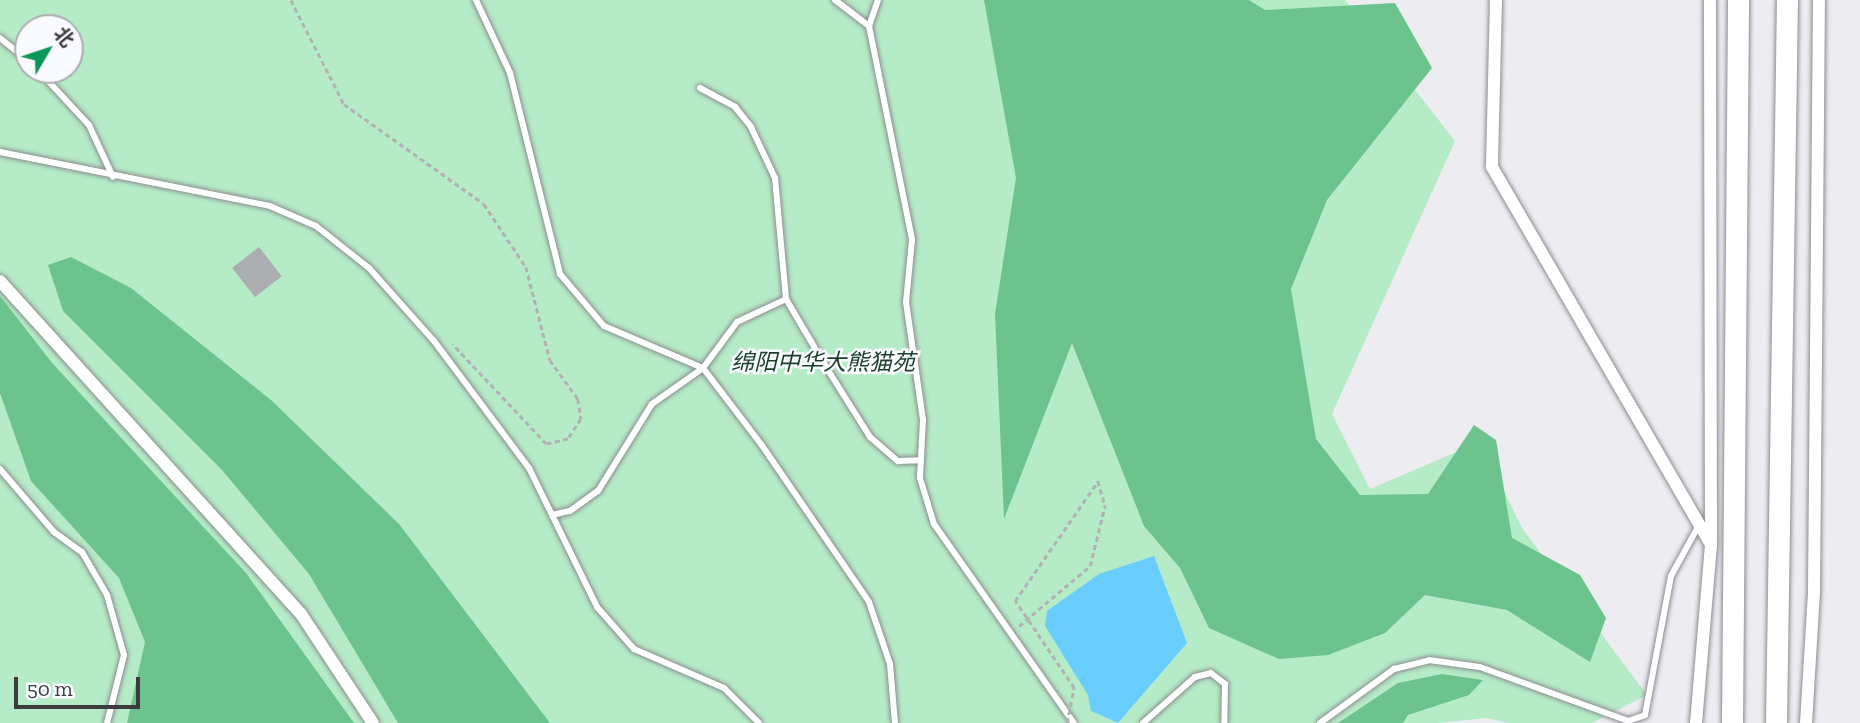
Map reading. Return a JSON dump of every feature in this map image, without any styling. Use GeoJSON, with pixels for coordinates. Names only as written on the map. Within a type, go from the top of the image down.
{"type":"FeatureCollection","features":[{"type":"Feature","properties":{"kind":"main road"},"geometry":{"type":"LineString","coordinates":[[1732,723],[1738,0]]}},
{"type":"Feature","properties":{"kind":"main road"},"geometry":{"type":"LineString","coordinates":[[1776,723],[1787,0]]}},
{"type":"Feature","properties":{"kind":"street"},"geometry":{"type":"LineString","coordinates":[[1496,0],[1492,167],[1711,545]]}},
{"type":"Feature","properties":{"kind":"street"},"geometry":{"type":"LineString","coordinates":[[1696,723],[1711,545],[1710,0]]}},
{"type":"Feature","properties":{"kind":"street"},"geometry":{"type":"LineString","coordinates":[[1806,723],[1814,592],[1819,0]]}},
{"type":"Feature","properties":{"kind":"street"},"geometry":{"type":"LineString","coordinates":[[0,281],[301,614],[373,723]]}},
{"type":"Feature","properties":{"kind":"lane"},"geometry":{"type":"LineString","coordinates":[[477,0],[510,73],[560,274],[604,326],[703,368],[869,602],[890,664],[895,723]]}},
{"type":"Feature","properties":{"kind":"lane"},"geometry":{"type":"LineString","coordinates":[[835,0],[869,26]]}},
{"type":"Feature","properties":{"kind":"lane"},"geometry":{"type":"LineString","coordinates":[[878,0],[869,26],[912,240],[906,302],[923,420],[920,478],[934,524],[1008,634],[1074,723]]}},
{"type":"Feature","properties":{"kind":"lane"},"geometry":{"type":"LineString","coordinates":[[0,38],[14,50]]}},
{"type":"Feature","properties":{"kind":"lane"},"geometry":{"type":"LineString","coordinates":[[51,84],[89,125],[113,177]]}},
{"type":"Feature","properties":{"kind":"lane"},"geometry":{"type":"LineString","coordinates":[[700,88],[735,107],[751,127],[775,178],[786,299],[870,437],[898,461],[921,460]]}},
{"type":"Feature","properties":{"kind":"lane"},"geometry":{"type":"LineString","coordinates":[[0,152],[113,177],[270,206],[316,226],[369,268],[435,341],[529,468],[597,607],[634,649],[724,688],[758,723]]}},
{"type":"Feature","properties":{"kind":"lane"},"geometry":{"type":"LineString","coordinates":[[552,514],[570,511],[598,491],[652,404],[703,368],[737,322],[786,299]]}},
{"type":"Feature","properties":{"kind":"lane"},"geometry":{"type":"LineString","coordinates":[[0,469],[54,532],[82,552],[107,595],[124,655],[107,723]]}},
{"type":"Feature","properties":{"kind":"lane"},"geometry":{"type":"LineString","coordinates":[[1320,723],[1394,669],[1429,660],[1480,667],[1628,720],[1645,715],[1671,576],[1699,525]]}},
{"type":"Feature","properties":{"kind":"lane"},"geometry":{"type":"LineString","coordinates":[[1143,723],[1195,677],[1211,673],[1225,684],[1224,723]]}},
{"type":"Feature","properties":{"kind":"path"},"geometry":{"type":"LineString","coordinates":[[291,0],[344,104],[484,204],[526,267],[550,360],[578,399],[581,419],[568,439],[546,444],[460,349],[445,340],[435,341]]}},
{"type":"Feature","properties":{"kind":"path"},"geometry":{"type":"LineString","coordinates":[[1008,634],[1090,566],[1105,505],[1098,481],[1015,601],[1074,688],[1067,723]]}},
{"type":"Feature","properties":{"kind":"green space","name":"绵阳中华大熊猫苑"},"geometry":{"type":"Polygon","coordinates":[[[0,0],[1345,0],[1455,141],[1332,414],[1370,489],[1480,442],[1522,528],[1647,695],[1592,723],[1508,723],[1487,718],[1436,723],[0,723],[0,0]]]}},
{"type":"Feature","properties":{"kind":"green space"},"geometry":{"type":"Polygon","coordinates":[[[984,0],[1249,0],[1265,10],[1395,3],[1432,68],[1327,200],[1291,289],[1316,439],[1360,495],[1428,494],[1474,425],[1496,440],[1512,538],[1580,575],[1606,618],[1590,662],[1507,610],[1425,595],[1385,633],[1328,655],[1279,659],[1209,628],[1180,568],[1144,526],[1072,343],[1004,519],[995,314],[1016,178],[984,0]]]}},
{"type":"Feature","properties":{"kind":"green space"},"geometry":{"type":"Polygon","coordinates":[[[71,257],[131,288],[271,400],[399,524],[550,723],[398,723],[309,574],[222,470],[63,311],[48,265],[71,257]]]}},
{"type":"Feature","properties":{"kind":"green space"},"geometry":{"type":"Polygon","coordinates":[[[0,296],[53,364],[246,573],[354,723],[127,723],[145,642],[119,578],[31,481],[0,393],[0,296]]]}},
{"type":"Feature","properties":{"kind":"green space"},"geometry":{"type":"Polygon","coordinates":[[[1442,674],[1483,680],[1469,695],[1408,715],[1403,723],[1338,723],[1398,683],[1442,674]]]}},
{"type":"Feature","properties":{"kind":"water"},"geometry":{"type":"Polygon","coordinates":[[[1154,556],[1187,643],[1118,723],[1091,711],[1088,695],[1045,626],[1047,611],[1099,574],[1154,556]]]}},
{"type":"Feature","properties":{"kind":"building"},"geometry":{"type":"Polygon","coordinates":[[[259,247],[282,276],[255,297],[232,268],[259,247]]]}}]}
